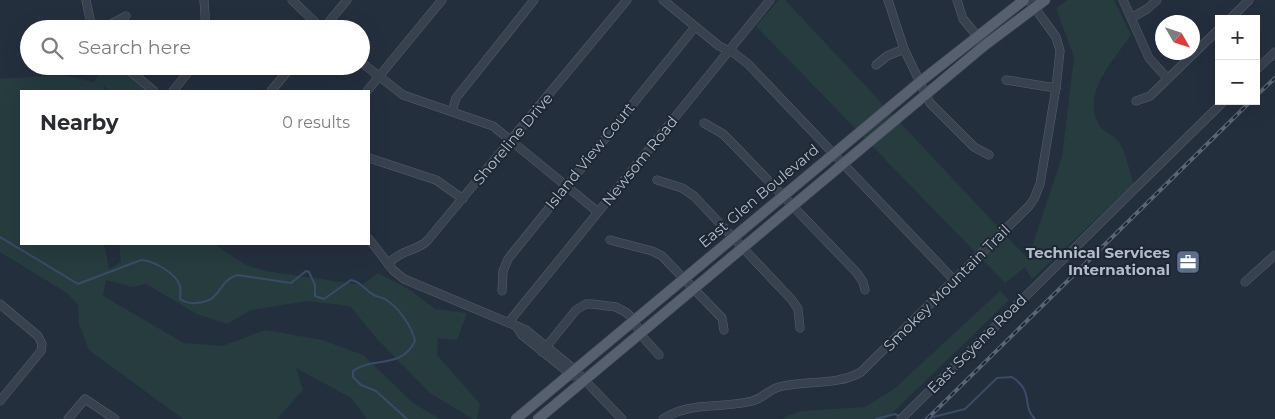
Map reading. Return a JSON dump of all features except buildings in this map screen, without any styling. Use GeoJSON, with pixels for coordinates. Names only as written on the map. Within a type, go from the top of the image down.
{"type":"FeatureCollection","features":[{"type":"Feature","properties":{"kind":"main road","name":"East Glen Boulevard"},"geometry":{"type":"LineString","coordinates":[[516,419],[921,81],[1024,0]]}},
{"type":"Feature","properties":{"kind":"main road","name":"East Glen Boulevard"},"geometry":{"type":"LineString","coordinates":[[538,419],[1032,4],[1045,0]]}},
{"type":"Feature","properties":{"kind":"street"},"geometry":{"type":"LineString","coordinates":[[86,0],[90,20]]}},
{"type":"Feature","properties":{"kind":"street"},"geometry":{"type":"LineString","coordinates":[[204,0],[205,20]]}},
{"type":"Feature","properties":{"kind":"street"},"geometry":{"type":"LineString","coordinates":[[292,0],[313,20]]}},
{"type":"Feature","properties":{"kind":"street"},"geometry":{"type":"LineString","coordinates":[[330,20],[347,0]]}},
{"type":"Feature","properties":{"kind":"street"},"geometry":{"type":"LineString","coordinates":[[368,90],[442,0]]}},
{"type":"Feature","properties":{"kind":"street"},"geometry":{"type":"LineString","coordinates":[[452,111],[456,98],[534,0]]}},
{"type":"Feature","properties":{"kind":"street","name":"Shoreline Drive"},"geometry":{"type":"LineString","coordinates":[[388,264],[406,250],[424,244],[512,142],[627,0]]}},
{"type":"Feature","properties":{"kind":"street"},"geometry":{"type":"LineString","coordinates":[[663,0],[719,46],[730,50],[748,64],[954,280]]}},
{"type":"Feature","properties":{"kind":"street","name":"Newsom Road"},"geometry":{"type":"LineString","coordinates":[[513,324],[598,212],[770,0]]}},
{"type":"Feature","properties":{"kind":"street"},"geometry":{"type":"LineString","coordinates":[[888,0],[904,49],[930,103],[974,147],[989,155]]}},
{"type":"Feature","properties":{"kind":"street"},"geometry":{"type":"LineString","coordinates":[[957,0],[964,19],[985,45]]}},
{"type":"Feature","properties":{"kind":"street"},"geometry":{"type":"LineString","coordinates":[[1123,0],[1149,58],[1168,79]]}},
{"type":"Feature","properties":{"kind":"street"},"geometry":{"type":"LineString","coordinates":[[1131,18],[1147,9],[1157,0]]}},
{"type":"Feature","properties":{"kind":"street"},"geometry":{"type":"LineString","coordinates":[[1234,15],[1249,0]]}},
{"type":"Feature","properties":{"kind":"street","name":"Smokey Mountain Trail"},"geometry":{"type":"LineString","coordinates":[[663,419],[679,410],[752,401],[767,391],[780,387],[839,379],[857,374],[866,369],[1034,199],[1040,184],[1060,62],[1059,44],[1052,30],[1032,4]]}},
{"type":"Feature","properties":{"kind":"street"},"geometry":{"type":"LineString","coordinates":[[119,20],[126,16]]}},
{"type":"Feature","properties":{"kind":"street","name":"Island View Court"},"geometry":{"type":"LineString","coordinates":[[502,292],[503,271],[508,258],[695,27]]}},
{"type":"Feature","properties":{"kind":"street"},"geometry":{"type":"LineString","coordinates":[[1136,101],[1150,96],[1215,34]]}},
{"type":"Feature","properties":{"kind":"street"},"geometry":{"type":"LineString","coordinates":[[876,65],[886,56],[904,49]]}},
{"type":"Feature","properties":{"kind":"street"},"geometry":{"type":"LineString","coordinates":[[1260,66],[1275,52]]}},
{"type":"Feature","properties":{"kind":"street"},"geometry":{"type":"LineString","coordinates":[[370,70],[403,95],[487,123],[598,212]]}},
{"type":"Feature","properties":{"kind":"street"},"geometry":{"type":"LineString","coordinates":[[135,75],[153,90]]}},
{"type":"Feature","properties":{"kind":"street"},"geometry":{"type":"LineString","coordinates":[[174,90],[186,75]]}},
{"type":"Feature","properties":{"kind":"street"},"geometry":{"type":"LineString","coordinates":[[272,90],[284,75]]}},
{"type":"Feature","properties":{"kind":"street"},"geometry":{"type":"LineString","coordinates":[[1006,80],[1056,88]]}},
{"type":"Feature","properties":{"kind":"street","name":"East Scyene Road"},"geometry":{"type":"LineString","coordinates":[[901,419],[1220,105]]}},
{"type":"Feature","properties":{"kind":"street"},"geometry":{"type":"LineString","coordinates":[[704,123],[723,134],[783,196],[857,273],[863,282],[865,290]]}},
{"type":"Feature","properties":{"kind":"street"},"geometry":{"type":"LineString","coordinates":[[370,158],[436,180],[463,199]]}},
{"type":"Feature","properties":{"kind":"street"},"geometry":{"type":"LineString","coordinates":[[657,180],[688,191],[792,300],[798,309],[800,328]]}},
{"type":"Feature","properties":{"kind":"street"},"geometry":{"type":"LineString","coordinates":[[370,240],[388,264],[411,283],[526,330],[544,349],[584,380],[622,419]]}},
{"type":"Feature","properties":{"kind":"street"},"geometry":{"type":"LineString","coordinates":[[610,240],[657,253],[722,318],[724,330]]}},
{"type":"Feature","properties":{"kind":"street"},"geometry":{"type":"LineString","coordinates":[[1245,282],[1275,255]]}},
{"type":"Feature","properties":{"kind":"street"},"geometry":{"type":"LineString","coordinates":[[0,304],[38,336],[42,344],[41,351],[3,391],[0,401]]}},
{"type":"Feature","properties":{"kind":"street"},"geometry":{"type":"LineString","coordinates":[[544,349],[576,310],[586,304],[620,308],[634,320],[640,334],[659,355]]}},
{"type":"Feature","properties":{"kind":"street"},"geometry":{"type":"LineString","coordinates":[[68,419],[85,399],[115,419]]}},
{"type":"Feature","properties":{"kind":"green space"},"geometry":{"type":"Polygon","coordinates":[[[778,0],[785,0],[1028,259],[1062,157],[1074,57],[1056,8],[1068,0],[1114,0],[1131,35],[1102,77],[1094,100],[1094,111],[1100,126],[1121,144],[1134,184],[1032,279],[1025,267],[1005,283],[756,26],[778,0]]]}},
{"type":"Feature","properties":{"kind":"green space"},"geometry":{"type":"Polygon","coordinates":[[[63,75],[93,82],[99,75],[129,75],[147,90],[109,90],[104,86],[104,90],[20,90],[20,245],[104,245],[109,269],[121,262],[119,245],[216,245],[246,265],[265,271],[362,285],[378,273],[410,290],[435,309],[467,313],[457,340],[438,338],[437,355],[480,404],[477,419],[473,419],[430,393],[377,339],[350,306],[308,301],[251,310],[227,324],[197,314],[146,284],[133,287],[106,280],[103,296],[184,343],[222,346],[266,330],[322,340],[363,355],[413,403],[440,419],[367,419],[351,398],[296,368],[303,390],[277,419],[183,419],[89,350],[79,324],[78,305],[67,293],[0,252],[0,79],[63,75]]]}},
{"type":"Feature","properties":{"kind":"green space"},"geometry":{"type":"Polygon","coordinates":[[[1000,291],[1009,300],[886,419],[780,419],[801,411],[865,407],[894,389],[1000,291]]]}},
{"type":"Feature","properties":{"kind":"waterway"},"geometry":{"type":"LineString","coordinates":[[0,237],[78,284],[141,260],[152,263],[164,268],[178,281],[180,299],[191,303],[204,302],[215,296],[230,278],[237,275],[291,283],[306,271],[309,272],[315,285],[315,296],[324,299],[351,280],[355,281],[395,307],[408,323],[415,341],[402,356],[361,367],[353,371],[353,377],[361,385],[376,391],[407,419]]}},
{"type":"Feature","properties":{"kind":"waterway"},"geometry":{"type":"LineString","coordinates":[[925,419],[965,409],[997,378],[1012,377],[1026,393],[1029,409],[1035,419]]}},
{"type":"Feature","properties":{"kind":"waterway"},"geometry":{"type":"LineString","coordinates":[[876,419],[895,414],[899,416]]}},
{"type":"Feature","properties":{"kind":"railway"},"geometry":{"type":"LineString","coordinates":[[1260,92],[1275,78]]}},
{"type":"Feature","properties":{"kind":"railway"},"geometry":{"type":"LineString","coordinates":[[927,419],[1247,105]]}},
{"type":"Feature","properties":{"kind":"place","name":"Technical Services International"},"geometry":{"type":"Point","coordinates":[1188,262]}}]}
